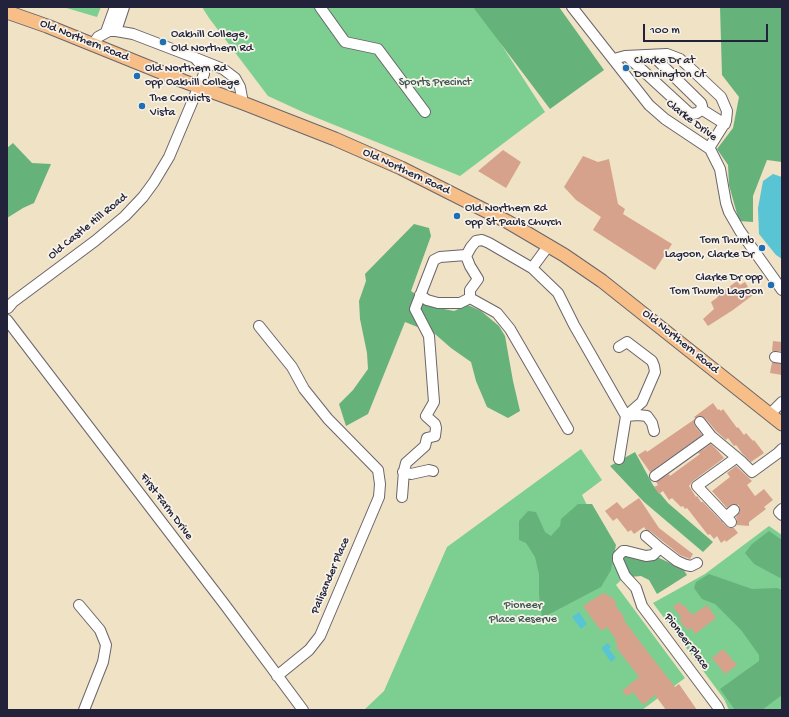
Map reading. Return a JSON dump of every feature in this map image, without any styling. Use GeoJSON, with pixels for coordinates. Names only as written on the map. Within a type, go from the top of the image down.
{"type":"FeatureCollection","features":[{"type":"Feature","properties":{"kind":"main road","name":"Old Northern Road"},"geometry":{"type":"LineString","coordinates":[[7,12],[198,87],[243,102],[335,139],[401,168],[508,222],[548,245],[608,285],[782,424]]}},
{"type":"Feature","properties":{"kind":"street"},"geometry":{"type":"LineString","coordinates":[[111,32],[115,7]]}},
{"type":"Feature","properties":{"kind":"street"},"geometry":{"type":"LineString","coordinates":[[111,32],[124,7]]}},
{"type":"Feature","properties":{"kind":"street"},"geometry":{"type":"LineString","coordinates":[[320,7],[345,42],[378,49],[425,112]]}},
{"type":"Feature","properties":{"kind":"street","name":"Clarke Drive"},"geometry":{"type":"LineString","coordinates":[[572,7],[649,104],[665,119],[709,148],[716,158],[720,169],[726,203],[730,212],[740,231],[782,290]]}},
{"type":"Feature","properties":{"kind":"street"},"geometry":{"type":"LineString","coordinates":[[92,45],[98,37],[111,32],[133,34],[222,69],[235,78],[240,87],[243,102]]}},
{"type":"Feature","properties":{"kind":"street"},"geometry":{"type":"LineString","coordinates":[[627,56],[688,112],[692,114],[697,113],[701,109],[701,103],[652,54]]}},
{"type":"Feature","properties":{"kind":"street"},"geometry":{"type":"LineString","coordinates":[[614,60],[627,56],[667,54],[674,56],[687,65],[721,98],[727,111],[725,124],[709,148]]}},
{"type":"Feature","properties":{"kind":"street","name":"Old Castle Hill Road"},"geometry":{"type":"LineString","coordinates":[[7,320],[10,313],[8,307],[13,302],[107,231],[128,213],[154,182],[169,157],[204,74],[202,66],[196,58]]}},
{"type":"Feature","properties":{"kind":"street"},"geometry":{"type":"LineString","coordinates":[[701,109],[725,124]]}},
{"type":"Feature","properties":{"kind":"street"},"geometry":{"type":"LineString","coordinates":[[466,255],[476,241],[482,240],[532,268],[558,293],[574,325],[626,416],[619,459]]}},
{"type":"Feature","properties":{"kind":"street"},"geometry":{"type":"LineString","coordinates":[[532,268],[548,245]]}},
{"type":"Feature","properties":{"kind":"street"},"geometry":{"type":"LineString","coordinates":[[402,497],[403,472],[406,463],[425,446],[428,438],[435,436],[436,428],[435,424],[426,416],[434,402],[429,336],[415,309],[434,260],[440,257],[466,255]]}},
{"type":"Feature","properties":{"kind":"street"},"geometry":{"type":"LineString","coordinates":[[466,255],[470,266],[478,279],[470,290],[470,298]]}},
{"type":"Feature","properties":{"kind":"street"},"geometry":{"type":"LineString","coordinates":[[420,295],[428,300],[438,303],[460,303],[470,298]]}},
{"type":"Feature","properties":{"kind":"street"},"geometry":{"type":"LineString","coordinates":[[470,298],[497,313],[510,329],[568,429]]}},
{"type":"Feature","properties":{"kind":"street","name":"First Farm Drive"},"geometry":{"type":"LineString","coordinates":[[7,320],[303,710]]}},
{"type":"Feature","properties":{"kind":"street","name":"Palisander Place"},"geometry":{"type":"LineString","coordinates":[[259,326],[292,367],[304,389],[328,420],[378,470],[380,484],[379,497],[320,636],[309,650],[278,676]]}},
{"type":"Feature","properties":{"kind":"street"},"geometry":{"type":"LineString","coordinates":[[619,347],[627,342],[652,361],[655,372],[642,402],[626,416]]}},
{"type":"Feature","properties":{"kind":"street"},"geometry":{"type":"LineString","coordinates":[[770,414],[782,402]]}},
{"type":"Feature","properties":{"kind":"street"},"geometry":{"type":"LineString","coordinates":[[626,416],[646,416],[652,423],[654,431]]}},
{"type":"Feature","properties":{"kind":"street"},"geometry":{"type":"LineString","coordinates":[[700,422],[711,436],[752,472],[782,449]]}},
{"type":"Feature","properties":{"kind":"street"},"geometry":{"type":"LineString","coordinates":[[655,476],[711,436]]}},
{"type":"Feature","properties":{"kind":"street"},"geometry":{"type":"LineString","coordinates":[[734,510],[728,519],[697,486],[736,458]]}},
{"type":"Feature","properties":{"kind":"street"},"geometry":{"type":"LineString","coordinates":[[403,472],[411,474],[429,470],[433,471]]}},
{"type":"Feature","properties":{"kind":"street"},"geometry":{"type":"LineString","coordinates":[[782,510],[779,512],[782,515]]}},
{"type":"Feature","properties":{"kind":"street"},"geometry":{"type":"LineString","coordinates":[[646,536],[677,561],[691,566],[697,563]]}},
{"type":"Feature","properties":{"kind":"street","name":"Pioneer Place"},"geometry":{"type":"LineString","coordinates":[[660,548],[650,556],[623,551],[618,556],[618,560],[625,576],[636,588],[642,606],[717,706],[718,710]]}},
{"type":"Feature","properties":{"kind":"street"},"geometry":{"type":"LineString","coordinates":[[79,605],[100,630],[106,645],[103,662],[84,710]]}},
{"type":"Feature","properties":{"kind":"green space"},"geometry":{"type":"Polygon","coordinates":[[[63,7],[101,7],[97,17],[63,7]]]}},
{"type":"Feature","properties":{"kind":"green space","name":"Sports Precinct"},"geometry":{"type":"Polygon","coordinates":[[[202,7],[477,7],[545,112],[460,176],[305,113],[268,96],[202,7]]]}},
{"type":"Feature","properties":{"kind":"green space"},"geometry":{"type":"Polygon","coordinates":[[[473,7],[559,7],[604,70],[550,109],[473,7]]]}},
{"type":"Feature","properties":{"kind":"green space"},"geometry":{"type":"Polygon","coordinates":[[[720,7],[782,7],[782,162],[767,160],[753,196],[753,222],[739,221],[729,185],[728,165],[717,149],[733,128],[739,97],[722,75],[720,7]]]}},
{"type":"Feature","properties":{"kind":"green space"},"geometry":{"type":"Polygon","coordinates":[[[13,143],[32,163],[51,164],[34,203],[7,218],[7,148],[13,143]]]}},
{"type":"Feature","properties":{"kind":"green space"},"geometry":{"type":"Polygon","coordinates":[[[414,224],[429,228],[431,236],[411,291],[434,307],[454,311],[468,305],[481,311],[499,326],[505,336],[520,411],[508,418],[487,407],[476,381],[471,362],[451,348],[435,334],[405,322],[368,414],[346,426],[339,404],[353,390],[368,369],[367,353],[360,319],[359,301],[366,281],[365,274],[414,224]]]}},
{"type":"Feature","properties":{"kind":"green space","name":"Pioneer Place Reserve"},"geometry":{"type":"Polygon","coordinates":[[[581,449],[602,480],[582,495],[623,578],[616,585],[685,678],[642,710],[364,710],[384,691],[447,547],[581,449]]]}},
{"type":"Feature","properties":{"kind":"green space"},"geometry":{"type":"Polygon","coordinates":[[[635,452],[653,485],[668,503],[713,542],[703,552],[644,502],[610,466],[635,452]]]}},
{"type":"Feature","properties":{"kind":"green space"},"geometry":{"type":"Polygon","coordinates":[[[578,504],[592,504],[616,545],[611,570],[601,587],[542,618],[539,595],[539,574],[535,557],[526,543],[519,540],[519,521],[528,511],[536,512],[545,532],[551,536],[560,526],[561,519],[578,504]]]}},
{"type":"Feature","properties":{"kind":"green space"},"geometry":{"type":"Polygon","coordinates":[[[769,526],[782,535],[782,710],[729,710],[724,699],[653,603],[705,574],[769,526]]]}},
{"type":"Feature","properties":{"kind":"green space"},"geometry":{"type":"Polygon","coordinates":[[[769,531],[782,540],[782,579],[754,564],[745,553],[752,544],[769,531]]]}},
{"type":"Feature","properties":{"kind":"green space"},"geometry":{"type":"Polygon","coordinates":[[[620,555],[657,557],[683,569],[687,575],[657,594],[649,580],[641,576],[630,577],[620,555]]]}},
{"type":"Feature","properties":{"kind":"green space"},"geometry":{"type":"Polygon","coordinates":[[[709,574],[752,589],[777,588],[782,590],[782,695],[762,710],[735,710],[720,689],[759,661],[759,655],[741,630],[715,604],[702,599],[694,588],[696,582],[709,574]]]}},
{"type":"Feature","properties":{"kind":"water"},"geometry":{"type":"Polygon","coordinates":[[[773,174],[782,177],[782,259],[776,255],[759,234],[758,208],[763,181],[773,174]]]}},
{"type":"Feature","properties":{"kind":"water"},"geometry":{"type":"Polygon","coordinates":[[[579,612],[587,624],[581,629],[572,617],[579,612]]]}},
{"type":"Feature","properties":{"kind":"water"},"geometry":{"type":"Polygon","coordinates":[[[608,643],[611,647],[609,649],[616,658],[611,662],[601,648],[608,643]]]}},
{"type":"Feature","properties":{"kind":"building"},"geometry":{"type":"Polygon","coordinates":[[[503,150],[521,162],[506,188],[478,171],[503,150]]]}},
{"type":"Feature","properties":{"kind":"building"},"geometry":{"type":"Polygon","coordinates":[[[583,156],[598,162],[609,159],[618,204],[625,209],[623,214],[672,244],[655,270],[593,230],[601,217],[576,200],[564,187],[583,156]]]}},
{"type":"Feature","properties":{"kind":"building"},"geometry":{"type":"Polygon","coordinates":[[[737,281],[740,285],[745,282],[753,295],[708,326],[703,319],[714,309],[711,302],[737,281]]]}},
{"type":"Feature","properties":{"kind":"building"},"geometry":{"type":"Polygon","coordinates":[[[773,341],[782,342],[782,351],[772,351],[773,341]]]}},
{"type":"Feature","properties":{"kind":"building"},"geometry":{"type":"Polygon","coordinates":[[[772,362],[782,364],[782,375],[770,373],[772,362]]]}},
{"type":"Feature","properties":{"kind":"building"},"geometry":{"type":"Polygon","coordinates":[[[713,403],[718,410],[719,409],[721,411],[723,409],[737,428],[738,427],[744,435],[746,433],[753,441],[754,440],[764,453],[751,462],[736,445],[734,446],[728,438],[726,440],[705,418],[699,416],[694,417],[713,403]]]}},
{"type":"Feature","properties":{"kind":"building"},"geometry":{"type":"Polygon","coordinates":[[[695,419],[695,426],[702,435],[650,472],[638,455],[646,450],[647,452],[695,419]]]}},
{"type":"Feature","properties":{"kind":"building"},"geometry":{"type":"Polygon","coordinates":[[[711,444],[724,458],[693,481],[689,486],[696,497],[697,496],[701,502],[703,502],[726,526],[734,528],[738,533],[726,542],[725,540],[721,543],[717,536],[714,539],[710,534],[708,535],[687,508],[685,509],[683,506],[681,507],[672,498],[669,500],[663,491],[659,494],[654,487],[658,485],[656,482],[669,474],[670,476],[711,444]]]}},
{"type":"Feature","properties":{"kind":"building"},"geometry":{"type":"Polygon","coordinates":[[[736,466],[752,481],[747,485],[755,496],[764,489],[773,500],[764,507],[766,509],[749,522],[749,526],[737,525],[736,517],[740,512],[739,505],[732,504],[727,508],[712,491],[730,477],[727,473],[736,466]]]}},
{"type":"Feature","properties":{"kind":"building"},"geometry":{"type":"Polygon","coordinates":[[[639,498],[659,528],[693,554],[690,559],[680,555],[644,527],[634,534],[631,530],[628,532],[617,518],[613,521],[605,511],[617,502],[623,509],[639,498]]]}},
{"type":"Feature","properties":{"kind":"building"},"geometry":{"type":"Polygon","coordinates":[[[603,593],[604,595],[606,593],[609,597],[611,596],[617,604],[615,605],[625,618],[623,619],[650,655],[675,687],[679,684],[697,710],[666,710],[655,695],[643,705],[633,692],[627,696],[622,691],[639,677],[616,647],[618,646],[615,641],[616,640],[607,627],[601,631],[583,606],[603,593]]]}},
{"type":"Feature","properties":{"kind":"building"},"geometry":{"type":"Polygon","coordinates":[[[679,602],[683,606],[684,605],[692,615],[707,605],[716,618],[695,634],[691,628],[688,630],[681,623],[679,619],[682,618],[673,607],[679,602]]]}},
{"type":"Feature","properties":{"kind":"building"},"geometry":{"type":"Polygon","coordinates":[[[723,649],[737,665],[725,674],[712,658],[723,649]]]}},
{"type":"Feature","properties":{"kind":"place","name":"Oakhill College, Old Northern Rd"},"geometry":{"type":"Point","coordinates":[163,42]}},
{"type":"Feature","properties":{"kind":"place","name":"Clarke Dr at Donnington Ct"},"geometry":{"type":"Point","coordinates":[626,68]}},
{"type":"Feature","properties":{"kind":"place","name":"Old Northern Rd opp Oakhill College"},"geometry":{"type":"Point","coordinates":[137,76]}},
{"type":"Feature","properties":{"kind":"place","name":"The Convicts Vista"},"geometry":{"type":"Point","coordinates":[142,106]}},
{"type":"Feature","properties":{"kind":"place","name":"Old Northern Rd opp St Pauls Church"},"geometry":{"type":"Point","coordinates":[457,216]}},
{"type":"Feature","properties":{"kind":"place","name":"Tom Thumb Lagoon, Clarke Dr"},"geometry":{"type":"Point","coordinates":[762,248]}},
{"type":"Feature","properties":{"kind":"place","name":"Clarke Dr opp Tom Thumb Lagoon"},"geometry":{"type":"Point","coordinates":[771,285]}}]}
